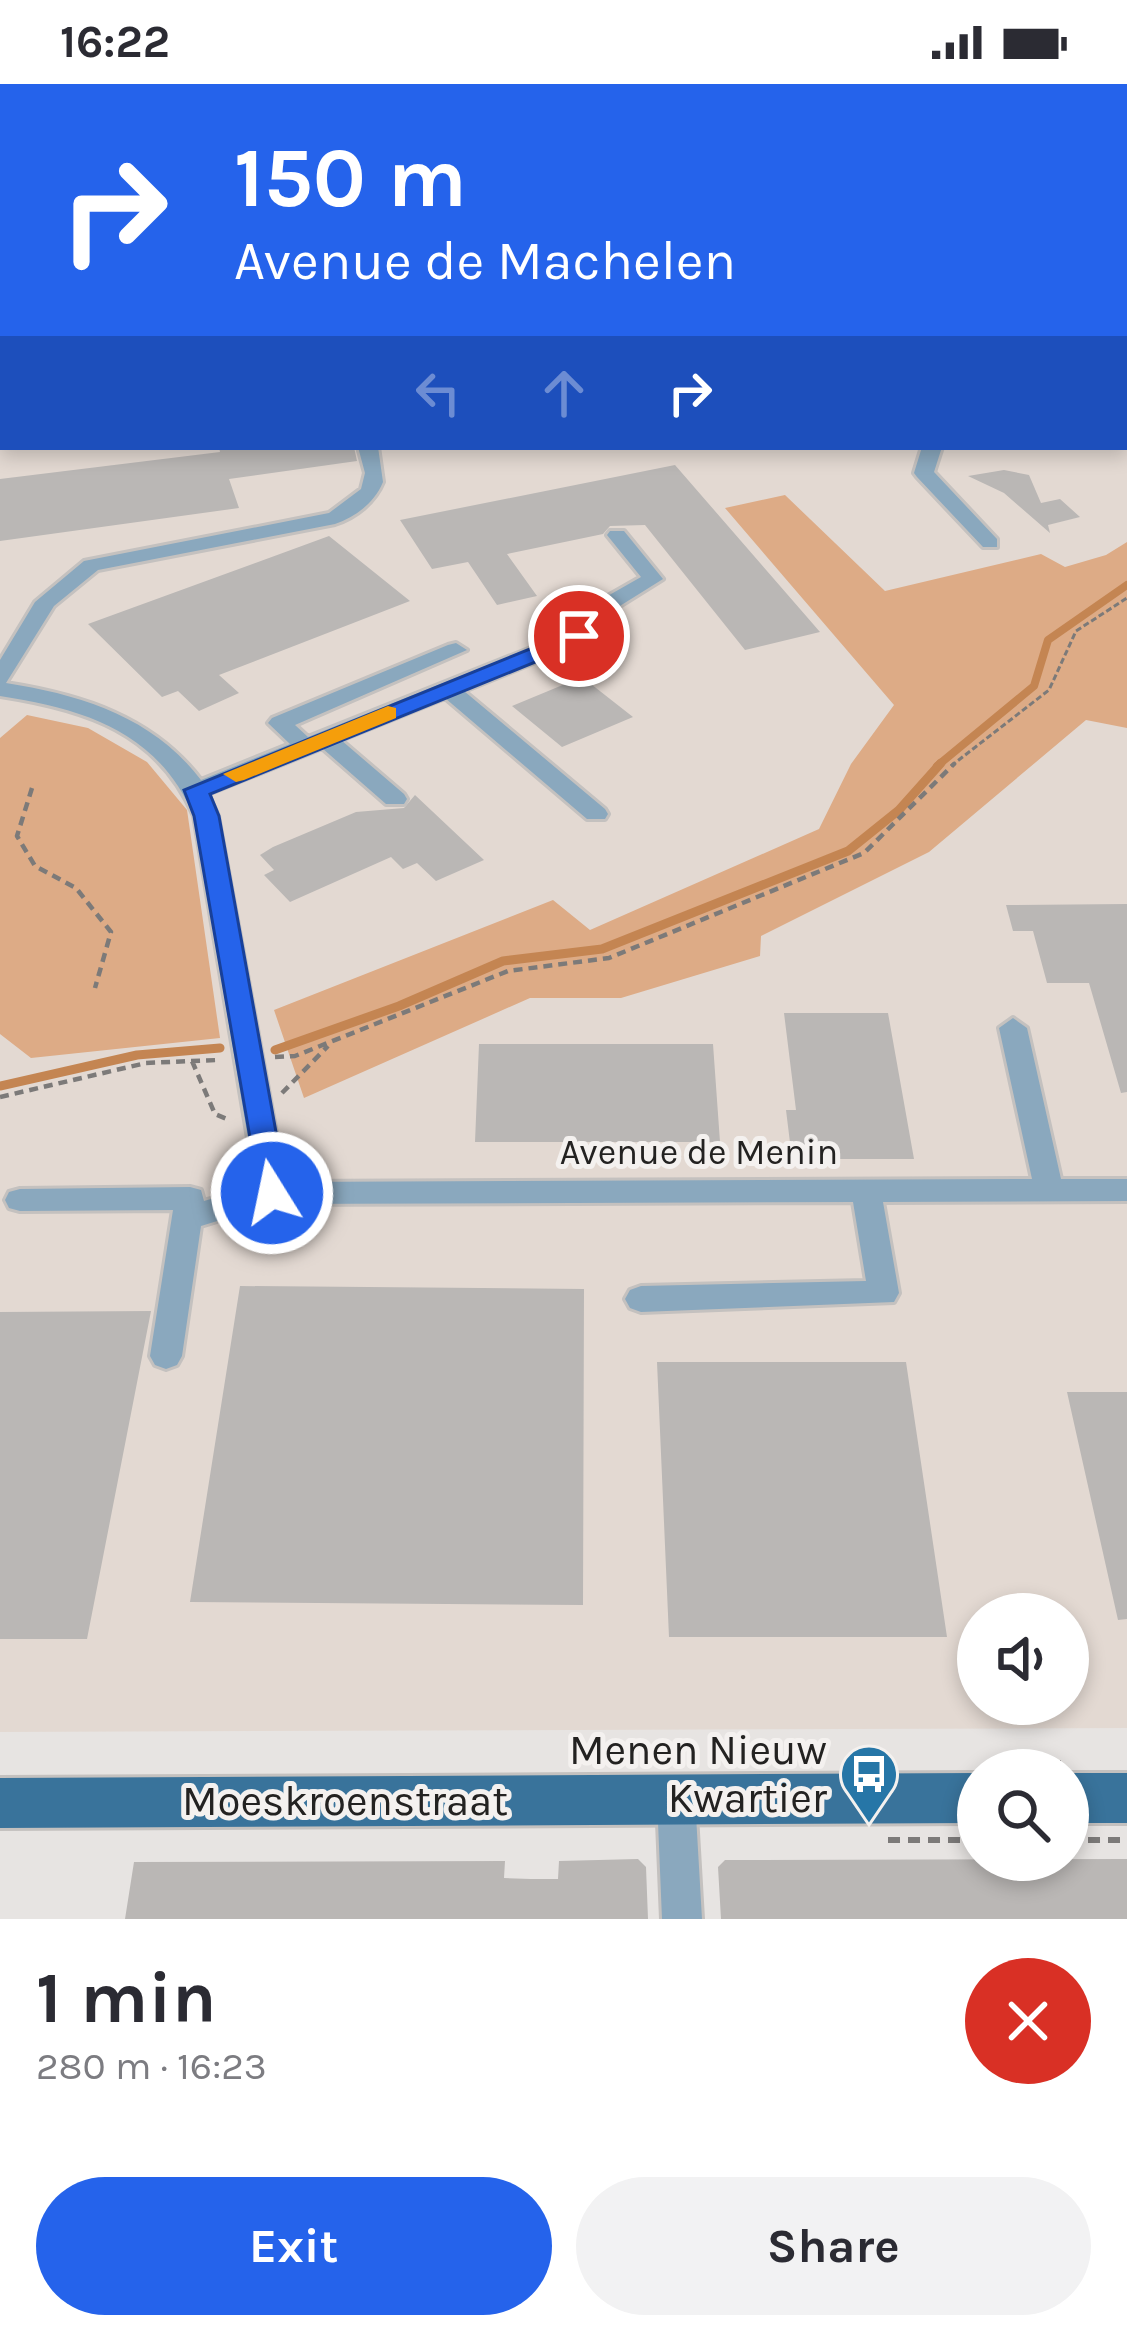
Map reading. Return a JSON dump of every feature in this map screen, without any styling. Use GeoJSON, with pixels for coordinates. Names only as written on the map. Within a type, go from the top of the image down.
{"type":"FeatureCollection","features":[{"type":"Feature","properties":{"kind":"main road","name":"Moeskroenstraat"},"geometry":{"type":"LineString","coordinates":[[0,1803],[957,1798]]}},
{"type":"Feature","properties":{"kind":"main road"},"geometry":{"type":"LineString","coordinates":[[1089,1798],[1127,1798]]}},
{"type":"Feature","properties":{"kind":"street"},"geometry":{"type":"LineString","coordinates":[[0,678],[46,602],[92,565],[335,518],[357,504],[376,482],[378,473],[369,450]]}},
{"type":"Feature","properties":{"kind":"street"},"geometry":{"type":"LineString","coordinates":[[931,450],[924,473],[990,543]]}},
{"type":"Feature","properties":{"kind":"street"},"geometry":{"type":"LineString","coordinates":[[196,790],[579,636],[591,615],[653,580],[617,535]]}},
{"type":"Feature","properties":{"kind":"street"},"geometry":{"type":"LineString","coordinates":[[395,800],[315,742],[280,723],[456,650]]}},
{"type":"Feature","properties":{"kind":"street"},"geometry":{"type":"LineString","coordinates":[[448,688],[596,814]]}},
{"type":"Feature","properties":{"kind":"street"},"geometry":{"type":"LineString","coordinates":[[0,689],[74,704],[124,724],[163,750],[196,790],[206,816],[272,1193]]}},
{"type":"Feature","properties":{"kind":"street"},"geometry":{"type":"LineString","coordinates":[[1013,1028],[1049,1190]]}},
{"type":"Feature","properties":{"kind":"street","name":"Avenue de Menin"},"geometry":{"type":"LineString","coordinates":[[187,1218],[272,1193],[1127,1190]]}},
{"type":"Feature","properties":{"kind":"street"},"geometry":{"type":"LineString","coordinates":[[641,1298],[883,1294],[866,1191]]}},
{"type":"Feature","properties":{"kind":"street"},"geometry":{"type":"LineString","coordinates":[[20,1200],[190,1198],[166,1356]]}},
{"type":"Feature","properties":{"kind":"street"},"geometry":{"type":"LineString","coordinates":[[676,1798],[682,1919]]}},
{"type":"Feature","properties":{"kind":"path"},"geometry":{"type":"LineString","coordinates":[[275,1057],[295,1056],[508,971],[609,958],[864,853],[950,767],[1049,690],[1076,631],[1127,598]]}},
{"type":"Feature","properties":{"kind":"path"},"geometry":{"type":"LineString","coordinates":[[32,788],[17,836],[35,866],[76,888],[111,932],[95,988]]}},
{"type":"Feature","properties":{"kind":"path"},"geometry":{"type":"LineString","coordinates":[[257,1106],[290,1089],[332,1041]]}},
{"type":"Feature","properties":{"kind":"path"},"geometry":{"type":"LineString","coordinates":[[0,1097],[146,1064],[218,1060]]}},
{"type":"Feature","properties":{"kind":"path"},"geometry":{"type":"LineString","coordinates":[[192,1061],[215,1114],[262,1133]]}},
{"type":"Feature","properties":{"kind":"path"},"geometry":{"type":"LineString","coordinates":[[1089,1840],[1127,1840]]}},
{"type":"Feature","properties":{"kind":"shaded area"},"geometry":{"type":"Polygon","coordinates":[[[0,450],[1127,450],[1127,1728],[0,1732],[0,450]]]}},
{"type":"Feature","properties":{"kind":"shaded area"},"geometry":{"type":"Polygon","coordinates":[[[785,495],[885,591],[1041,554],[1065,567],[1106,555],[1127,542],[1127,728],[1086,720],[929,852],[761,936],[760,956],[621,998],[530,998],[304,1098],[274,1010],[553,900],[590,930],[819,829],[851,764],[894,705],[725,508],[785,495]]]}},
{"type":"Feature","properties":{"kind":"shaded area"},"geometry":{"type":"Polygon","coordinates":[[[27,715],[88,728],[147,762],[187,810],[220,1038],[31,1058],[0,1034],[0,738],[27,715]]]}},
{"type":"Feature","properties":{"kind":"building"},"geometry":{"type":"Polygon","coordinates":[[[355,450],[357,461],[229,479],[239,508],[0,541],[0,479],[220,452],[355,450]]]}},
{"type":"Feature","properties":{"kind":"building"},"geometry":{"type":"Polygon","coordinates":[[[675,465],[820,632],[745,650],[645,525],[610,526],[603,534],[507,554],[537,596],[497,605],[468,562],[432,569],[400,520],[675,465]]]}},
{"type":"Feature","properties":{"kind":"building"},"geometry":{"type":"Polygon","coordinates":[[[1004,470],[1029,475],[1041,503],[1060,499],[1080,517],[1048,525],[1050,533],[1004,493],[968,476],[1004,470]]]}},
{"type":"Feature","properties":{"kind":"building"},"geometry":{"type":"Polygon","coordinates":[[[329,536],[410,601],[219,675],[239,693],[199,711],[178,691],[162,697],[88,624],[329,536]]]}},
{"type":"Feature","properties":{"kind":"building"},"geometry":{"type":"Polygon","coordinates":[[[582,677],[633,717],[562,747],[512,706],[582,677]]]}},
{"type":"Feature","properties":{"kind":"building"},"geometry":{"type":"Polygon","coordinates":[[[415,795],[484,860],[436,881],[417,863],[403,869],[391,857],[290,902],[264,875],[274,870],[260,855],[273,847],[356,812],[404,808],[415,795]]]}},
{"type":"Feature","properties":{"kind":"building"},"geometry":{"type":"Polygon","coordinates":[[[1127,904],[1127,1092],[1121,1093],[1089,983],[1047,983],[1033,931],[1013,931],[1006,905],[1127,904]]]}},
{"type":"Feature","properties":{"kind":"building"},"geometry":{"type":"Polygon","coordinates":[[[784,1013],[888,1013],[914,1159],[792,1159],[786,1110],[796,1110],[784,1013]]]}},
{"type":"Feature","properties":{"kind":"building"},"geometry":{"type":"Polygon","coordinates":[[[479,1044],[713,1044],[720,1142],[475,1142],[479,1044]]]}},
{"type":"Feature","properties":{"kind":"building"},"geometry":{"type":"Polygon","coordinates":[[[240,1286],[584,1289],[583,1605],[190,1602],[240,1286]]]}},
{"type":"Feature","properties":{"kind":"building"},"geometry":{"type":"Polygon","coordinates":[[[151,1311],[87,1639],[0,1639],[0,1312],[151,1311]]]}},
{"type":"Feature","properties":{"kind":"building"},"geometry":{"type":"Polygon","coordinates":[[[657,1362],[906,1362],[947,1637],[669,1637],[657,1362]]]}},
{"type":"Feature","properties":{"kind":"building"},"geometry":{"type":"Polygon","coordinates":[[[1067,1392],[1127,1392],[1127,1619],[1118,1620],[1067,1392]]]}},
{"type":"Feature","properties":{"kind":"building"},"geometry":{"type":"Polygon","coordinates":[[[638,1859],[646,1867],[648,1919],[125,1919],[134,1862],[505,1861],[504,1878],[558,1879],[559,1861],[638,1859]]]}},
{"type":"Feature","properties":{"kind":"building"},"geometry":{"type":"Polygon","coordinates":[[[957,1859],[957,1881],[1089,1881],[1089,1859],[1127,1859],[1127,1919],[721,1919],[718,1867],[725,1860],[957,1859]]]}},
{"type":"Feature","properties":{"kind":"waterway"},"geometry":{"type":"LineString","coordinates":[[937,766],[1034,686],[1048,640],[1127,585]]}},
{"type":"Feature","properties":{"kind":"waterway"},"geometry":{"type":"LineString","coordinates":[[275,1050],[399,1006],[503,961],[602,949],[848,851],[899,810],[941,763]]}},
{"type":"Feature","properties":{"kind":"waterway"},"geometry":{"type":"LineString","coordinates":[[0,1086],[137,1055],[220,1048]]}},
{"type":"Feature","properties":{"kind":"slow traffic"},"geometry":{"type":"LineString","coordinates":[[236,774],[388,713]]}},
{"type":"Feature","properties":{"kind":"place","name":"Menen Nieuw Kwartier"},"geometry":{"type":"Point","coordinates":[869,1825]}},
{"type":"Feature","properties":{"kind":"route"},"geometry":{"type":"LineString","coordinates":[[272,1193],[206,816],[196,790],[579,636]]}}]}
